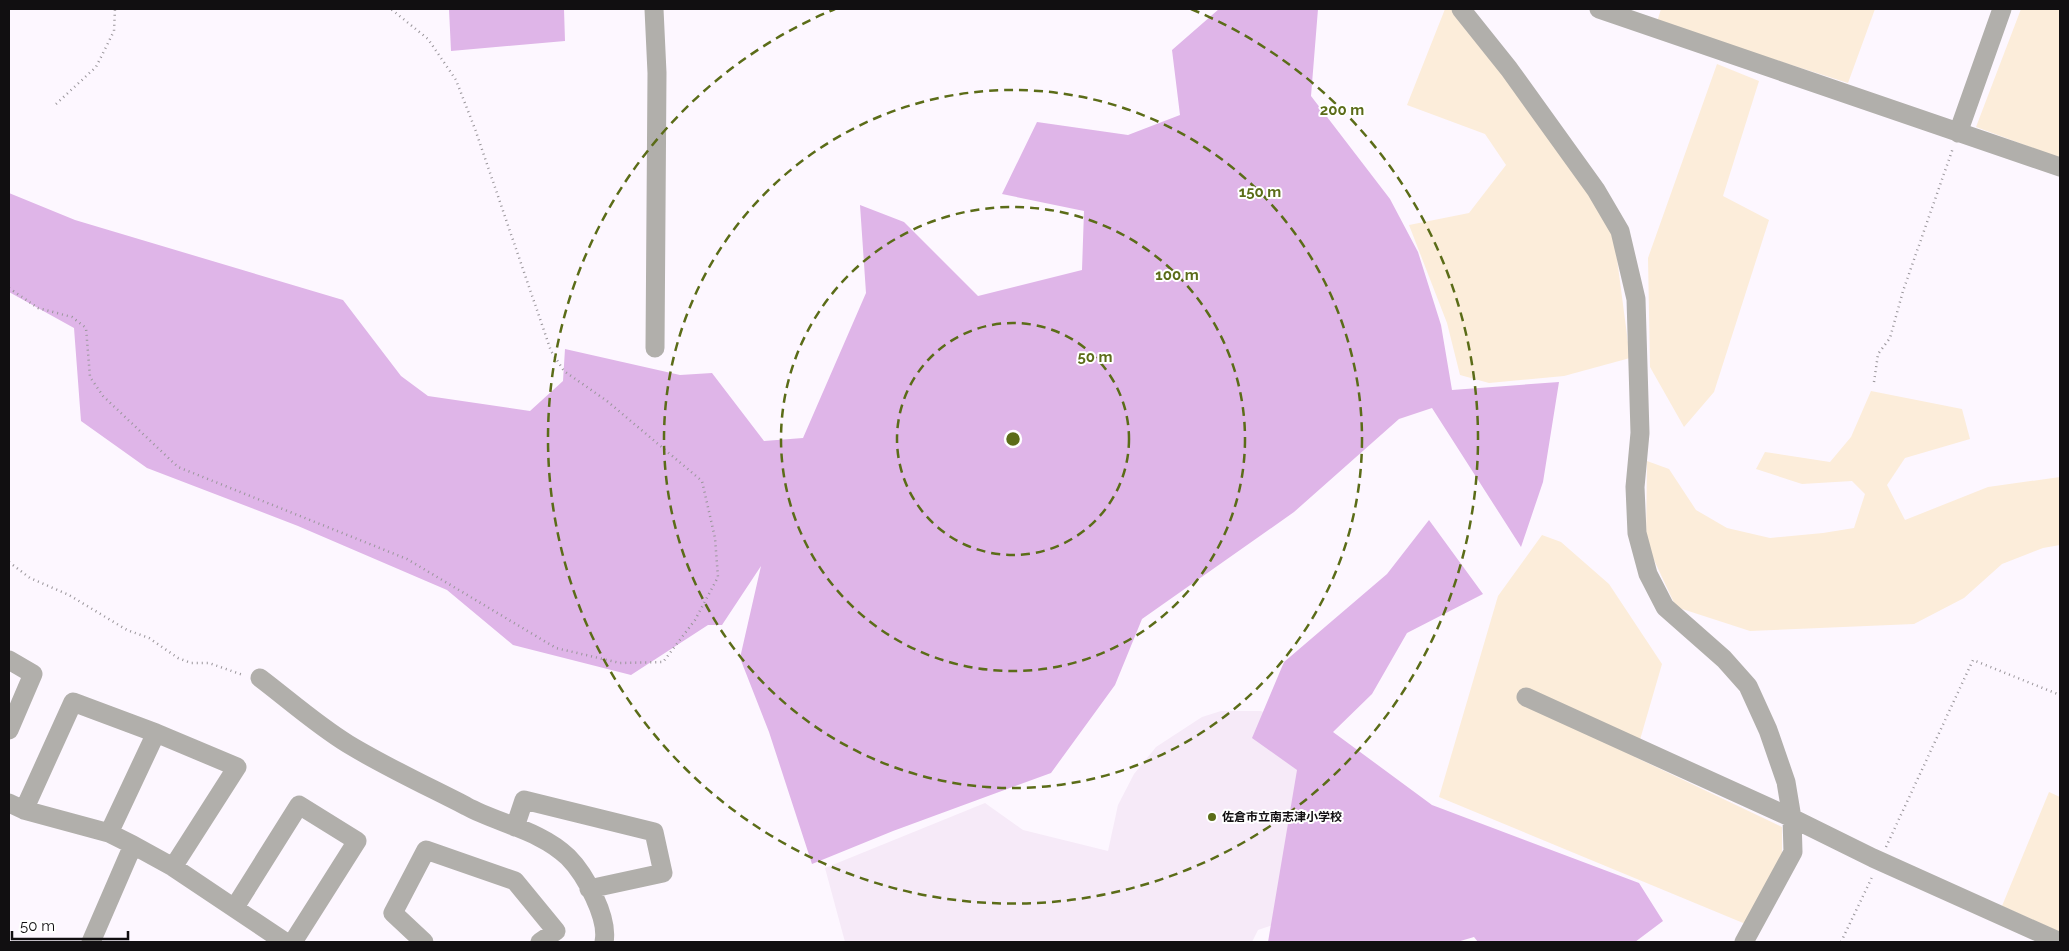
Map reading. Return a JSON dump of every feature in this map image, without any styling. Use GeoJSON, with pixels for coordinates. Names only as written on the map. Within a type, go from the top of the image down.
{"type":"FeatureCollection","features":[{"type":"Feature","properties":{"kind":"street"},"geometry":{"type":"LineString","coordinates":[[654,9],[657,73],[655,348]]}},
{"type":"Feature","properties":{"kind":"street"},"geometry":{"type":"LineString","coordinates":[[1461,9],[1509,69],[1596,190],[1620,231],[1636,299],[1640,433],[1635,487],[1637,534],[1648,574],[1665,606],[1724,659],[1748,686],[1768,730],[1783,773],[1792,818],[1793,852],[1744,942]]}},
{"type":"Feature","properties":{"kind":"street"},"geometry":{"type":"LineString","coordinates":[[1599,9],[2060,167]]}},
{"type":"Feature","properties":{"kind":"street"},"geometry":{"type":"LineString","coordinates":[[1958,133],[2002,9]]}},
{"type":"Feature","properties":{"kind":"street"},"geometry":{"type":"LineString","coordinates":[[9,660],[33,674],[9,730]]}},
{"type":"Feature","properties":{"kind":"street"},"geometry":{"type":"LineString","coordinates":[[260,678],[348,744],[477,812],[540,837],[568,857],[589,888],[599,908],[606,934],[604,942]]}},
{"type":"Feature","properties":{"kind":"street"},"geometry":{"type":"LineString","coordinates":[[1526,697],[2060,942]]}},
{"type":"Feature","properties":{"kind":"street"},"geometry":{"type":"LineString","coordinates":[[173,867],[237,767],[156,733],[73,702],[16,807],[109,833],[134,845],[173,867],[285,942]]}},
{"type":"Feature","properties":{"kind":"street"},"geometry":{"type":"LineString","coordinates":[[109,833],[156,733]]}},
{"type":"Feature","properties":{"kind":"street"},"geometry":{"type":"LineString","coordinates":[[515,827],[524,800],[654,832],[663,873],[589,888]]}},
{"type":"Feature","properties":{"kind":"street"},"geometry":{"type":"LineString","coordinates":[[235,907],[299,805],[357,841],[292,942]]}},
{"type":"Feature","properties":{"kind":"street"},"geometry":{"type":"LineString","coordinates":[[91,942],[134,845]]}},
{"type":"Feature","properties":{"kind":"street"},"geometry":{"type":"LineString","coordinates":[[424,942],[393,913],[426,850],[515,881],[556,931],[540,942]]}},
{"type":"Feature","properties":{"kind":"path"},"geometry":{"type":"LineString","coordinates":[[56,104],[96,67],[114,31],[115,9]]}},
{"type":"Feature","properties":{"kind":"path"},"geometry":{"type":"LineString","coordinates":[[9,288],[38,308],[72,317],[86,328],[90,377],[103,396],[178,467],[407,559],[556,648],[620,663],[663,662],[695,620],[718,577],[715,538],[702,481],[607,401],[564,371],[551,351],[475,129],[456,80],[428,39],[391,9]]}},
{"type":"Feature","properties":{"kind":"path"},"geometry":{"type":"LineString","coordinates":[[1874,382],[1878,354],[1890,338],[1903,291],[1958,133]]}},
{"type":"Feature","properties":{"kind":"path"},"geometry":{"type":"LineString","coordinates":[[9,562],[30,578],[69,595],[127,630],[148,638],[178,658],[191,663],[209,663],[260,678]]}},
{"type":"Feature","properties":{"kind":"path"},"geometry":{"type":"LineString","coordinates":[[1841,942],[1973,660],[2060,695]]}},
{"type":"Feature","properties":{"kind":"shaded area"},"geometry":{"type":"Polygon","coordinates":[[[449,9],[564,9],[565,41],[451,51],[449,9]]]}},
{"type":"Feature","properties":{"kind":"shaded area"},"geometry":{"type":"Polygon","coordinates":[[[1219,9],[1318,9],[1311,96],[1390,199],[1418,252],[1441,325],[1452,390],[1559,382],[1543,482],[1521,547],[1432,408],[1399,419],[1294,512],[1142,619],[1115,685],[1051,773],[893,831],[812,864],[769,732],[740,658],[761,566],[722,625],[708,625],[631,675],[513,645],[447,590],[298,526],[147,468],[81,421],[74,328],[9,292],[9,193],[75,220],[343,300],[401,376],[428,396],[530,411],[563,381],[565,349],[680,375],[712,373],[764,441],[803,438],[866,293],[860,205],[904,222],[978,296],[1082,270],[1084,211],[1002,194],[1037,122],[1128,135],[1180,115],[1172,50],[1219,9]]]}},
{"type":"Feature","properties":{"kind":"shaded area"},"geometry":{"type":"Polygon","coordinates":[[[1445,9],[1456,9],[1613,228],[1630,358],[1564,376],[1489,383],[1460,375],[1447,323],[1409,225],[1469,213],[1506,165],[1485,134],[1407,105],[1445,9]]]}},
{"type":"Feature","properties":{"kind":"shaded area"},"geometry":{"type":"Polygon","coordinates":[[[1661,9],[1875,9],[1848,83],[1657,22],[1661,9]]]}},
{"type":"Feature","properties":{"kind":"shaded area"},"geometry":{"type":"Polygon","coordinates":[[[2021,9],[2060,9],[2060,158],[1976,127],[2021,9]]]}},
{"type":"Feature","properties":{"kind":"shaded area"},"geometry":{"type":"Polygon","coordinates":[[[1717,64],[1759,81],[1723,196],[1769,220],[1714,392],[1684,427],[1650,367],[1648,258],[1717,64]]]}},
{"type":"Feature","properties":{"kind":"shaded area"},"geometry":{"type":"Polygon","coordinates":[[[1871,391],[1962,409],[1970,439],[1905,458],[1887,485],[1905,520],[1988,487],[2060,477],[2060,545],[2043,548],[2002,564],[1964,598],[1914,624],[1750,631],[1676,607],[1646,543],[1647,461],[1669,469],[1696,510],[1727,528],[1770,538],[1854,528],[1865,494],[1852,481],[1802,484],[1756,469],[1765,452],[1830,462],[1851,437],[1871,391]]]}},
{"type":"Feature","properties":{"kind":"shaded area"},"geometry":{"type":"Polygon","coordinates":[[[1429,520],[1483,594],[1407,633],[1372,694],[1333,732],[1432,805],[1639,883],[1663,921],[1635,942],[1478,942],[1474,937],[1457,942],[1268,942],[1297,770],[1252,738],[1284,662],[1387,574],[1429,520]]]}},
{"type":"Feature","properties":{"kind":"shaded area"},"geometry":{"type":"Polygon","coordinates":[[[1542,535],[1561,542],[1609,584],[1662,664],[1635,757],[1782,827],[1782,858],[1748,925],[1439,797],[1498,596],[1542,535]]]}},
{"type":"Feature","properties":{"kind":"shaded area","name":"佐倉市立南志津小学校"},"geometry":{"type":"Polygon","coordinates":[[[1221,711],[1261,711],[1294,727],[1311,763],[1282,922],[1258,930],[1252,942],[845,942],[825,868],[985,803],[1023,830],[1108,851],[1118,805],[1134,774],[1156,747],[1202,717],[1221,711]]]}},
{"type":"Feature","properties":{"kind":"shaded area"},"geometry":{"type":"Polygon","coordinates":[[[2049,792],[2060,797],[2060,932],[2002,906],[2049,792]]]}},
{"type":"Feature","properties":{"kind":"place","name":"佐倉市立南志津小学校"},"geometry":{"type":"Point","coordinates":[1212,817]}}]}
